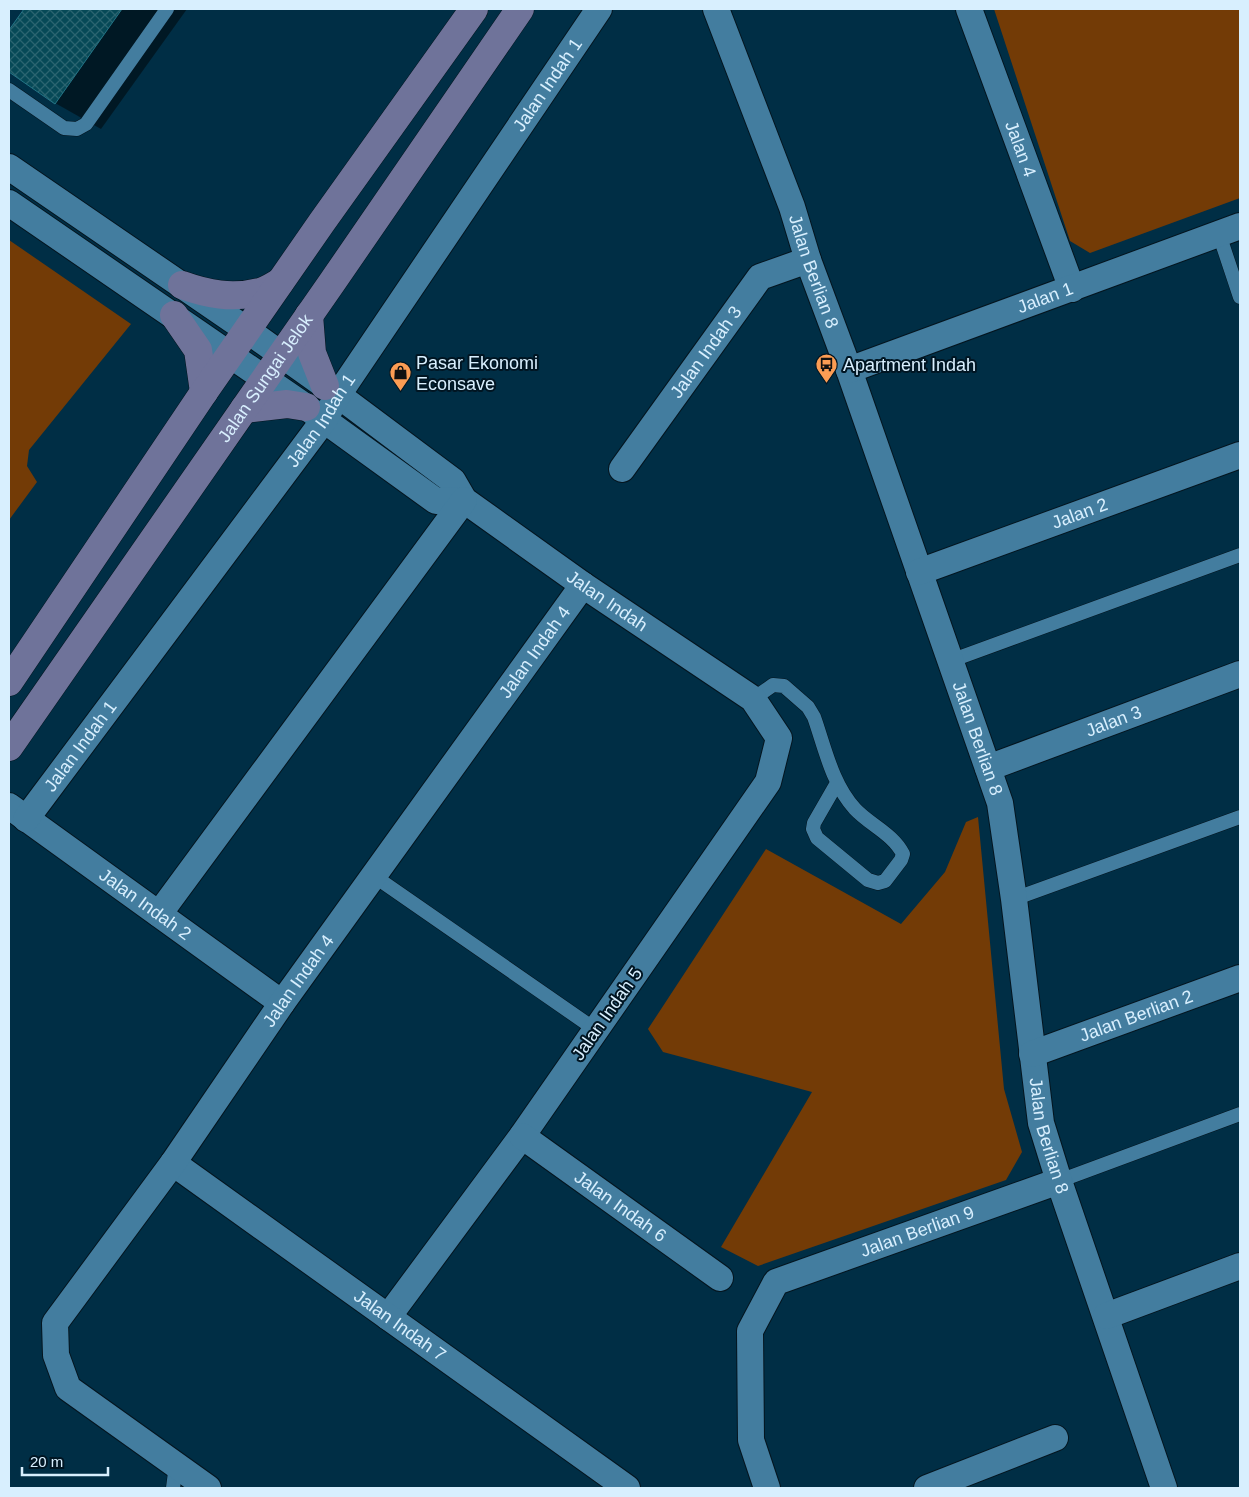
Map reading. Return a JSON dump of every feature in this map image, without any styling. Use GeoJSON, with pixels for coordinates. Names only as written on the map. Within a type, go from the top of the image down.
{"type":"FeatureCollection","features":[{"type":"Feature","properties":{"kind":"street"},"geometry":{"type":"LineString","coordinates":[[9,682],[230,354],[474,9]]}},
{"type":"Feature","properties":{"kind":"street","name":"Jalan Sungai Jelok"},"geometry":{"type":"LineString","coordinates":[[9,747],[520,9]]}},
{"type":"Feature","properties":{"kind":"street","name":"Jalan Indah 1"},"geometry":{"type":"LineString","coordinates":[[18,813],[332,391],[599,9]]}},
{"type":"Feature","properties":{"kind":"street","name":"Jalan Berlian 8"},"geometry":{"type":"LineString","coordinates":[[716,9],[792,207],[808,260],[849,370],[1000,803],[1014,900],[1041,1123],[1164,1488]]}},
{"type":"Feature","properties":{"kind":"street","name":"Jalan 4"},"geometry":{"type":"LineString","coordinates":[[969,9],[1072,289]]}},
{"type":"Feature","properties":{"kind":"street","name":"Jalan Indah"},"geometry":{"type":"LineString","coordinates":[[9,167],[247,330],[332,391],[453,481],[464,500],[583,585],[753,699]]}},
{"type":"Feature","properties":{"kind":"street"},"geometry":{"type":"LineString","coordinates":[[9,203],[230,354],[436,501],[464,500]]}},
{"type":"Feature","properties":{"kind":"street","name":"Jalan 1"},"geometry":{"type":"LineString","coordinates":[[849,370],[1230,230]]}},
{"type":"Feature","properties":{"kind":"street"},"geometry":{"type":"LineString","coordinates":[[102,266],[118,242]]}},
{"type":"Feature","properties":{"kind":"street","name":"Jalan Indah 3"},"geometry":{"type":"LineString","coordinates":[[622,469],[760,277],[808,260]]}},
{"type":"Feature","properties":{"kind":"street"},"geometry":{"type":"LineString","coordinates":[[182,285],[205,293],[229,295],[260,292],[280,282]]}},
{"type":"Feature","properties":{"kind":"street"},"geometry":{"type":"LineString","coordinates":[[174,315],[198,350],[204,392]]}},
{"type":"Feature","properties":{"kind":"street"},"geometry":{"type":"LineString","coordinates":[[309,315],[312,353],[332,391]]}},
{"type":"Feature","properties":{"kind":"street"},"geometry":{"type":"LineString","coordinates":[[244,409],[287,404],[315,414]]}},
{"type":"Feature","properties":{"kind":"street","name":"Jalan 2"},"geometry":{"type":"LineString","coordinates":[[919,572],[1240,455]]}},
{"type":"Feature","properties":{"kind":"street"},"geometry":{"type":"LineString","coordinates":[[159,914],[464,500]]}},
{"type":"Feature","properties":{"kind":"street","name":"Jalan Indah 4"},"geometry":{"type":"LineString","coordinates":[[174,1477],[68,1388],[56,1355],[55,1323],[173,1163],[282,1003],[583,585]]}},
{"type":"Feature","properties":{"kind":"street","name":"Jalan 3"},"geometry":{"type":"LineString","coordinates":[[988,768],[1240,674]]}},
{"type":"Feature","properties":{"kind":"street","name":"Jalan Indah 5"},"geometry":{"type":"LineString","coordinates":[[388,1317],[522,1136],[768,782],[779,738],[753,699]]}},
{"type":"Feature","properties":{"kind":"street","name":"Jalan Indah 2"},"geometry":{"type":"LineString","coordinates":[[18,813],[282,1003]]}},
{"type":"Feature","properties":{"kind":"street","name":"Jalan Berlian 2"},"geometry":{"type":"LineString","coordinates":[[1032,1054],[1240,978]]}},
{"type":"Feature","properties":{"kind":"street","name":"Jalan Indah 6"},"geometry":{"type":"LineString","coordinates":[[522,1136],[720,1278]]}},
{"type":"Feature","properties":{"kind":"street","name":"Jalan Indah 7"},"geometry":{"type":"LineString","coordinates":[[173,1163],[627,1488]]}},
{"type":"Feature","properties":{"kind":"street","name":"Jalan Berlian 9"},"geometry":{"type":"LineString","coordinates":[[767,1488],[751,1440],[750,1331],[776,1282],[1059,1181]]}},
{"type":"Feature","properties":{"kind":"street"},"geometry":{"type":"LineString","coordinates":[[1106,1316],[1240,1266]]}},
{"type":"Feature","properties":{"kind":"street"},"geometry":{"type":"LineString","coordinates":[[927,1488],[1056,1438]]}},
{"type":"Feature","properties":{"kind":"street"},"geometry":{"type":"LineString","coordinates":[[174,1477],[208,1488]]}},
{"type":"Feature","properties":{"kind":"lane"},"geometry":{"type":"LineString","coordinates":[[9,90],[64,128],[77,129],[86,124],[167,9]]}},
{"type":"Feature","properties":{"kind":"lane"},"geometry":{"type":"LineString","coordinates":[[1230,230],[1240,296]]}},
{"type":"Feature","properties":{"kind":"lane"},"geometry":{"type":"LineString","coordinates":[[950,661],[1240,555]]}},
{"type":"Feature","properties":{"kind":"lane"},"geometry":{"type":"LineString","coordinates":[[753,699],[773,685],[784,686],[808,707],[814,717],[837,784],[855,809],[899,846],[903,854],[901,860],[885,881],[878,883],[868,880],[817,838],[813,829],[814,823],[837,784]]}},
{"type":"Feature","properties":{"kind":"lane"},"geometry":{"type":"LineString","coordinates":[[1014,900],[1240,817]]}},
{"type":"Feature","properties":{"kind":"lane"},"geometry":{"type":"LineString","coordinates":[[374,876],[596,1030]]}},
{"type":"Feature","properties":{"kind":"lane"},"geometry":{"type":"LineString","coordinates":[[1059,1181],[1240,1114]]}},
{"type":"Feature","properties":{"kind":"shaded area"},"geometry":{"type":"Polygon","coordinates":[[[994,9],[1240,9],[1240,198],[1090,253],[1070,241],[994,9]]]}},
{"type":"Feature","properties":{"kind":"shaded area"},"geometry":{"type":"Polygon","coordinates":[[[9,240],[131,324],[29,450],[27,466],[37,482],[9,520],[9,240]]]}},
{"type":"Feature","properties":{"kind":"shaded area"},"geometry":{"type":"Polygon","coordinates":[[[978,817],[1004,1089],[1022,1152],[1006,1180],[758,1266],[721,1247],[812,1092],[663,1052],[648,1029],[766,849],[901,924],[945,872],[966,822],[978,817]]]}},
{"type":"Feature","properties":{"kind":"building"},"geometry":{"type":"Polygon","coordinates":[[[24,9],[122,9],[55,104],[9,72],[9,30],[24,9]]]}},
{"type":"Feature","properties":{"kind":"place","name":"Apartment Indah"},"geometry":{"type":"Point","coordinates":[827,384]}},
{"type":"Feature","properties":{"kind":"place","name":"Pasar Ekonomi Econsave"},"geometry":{"type":"Point","coordinates":[400,392]}}]}
